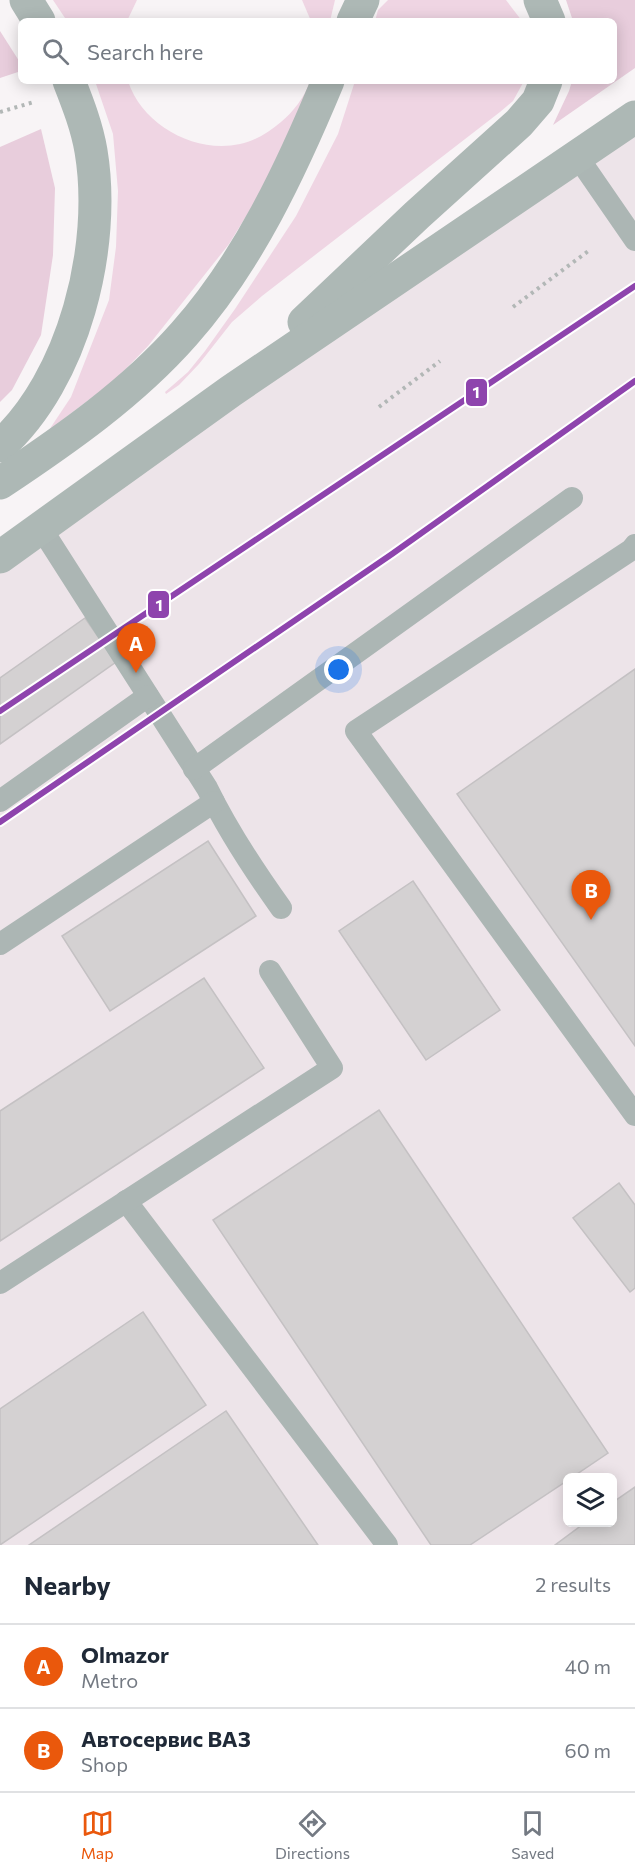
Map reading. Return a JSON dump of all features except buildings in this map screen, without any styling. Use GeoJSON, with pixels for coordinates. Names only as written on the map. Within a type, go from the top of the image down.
{"type":"FeatureCollection","features":[{"type":"Feature","properties":{"kind":"main road"},"geometry":{"type":"LineString","coordinates":[[26,0],[37,18]]}},
{"type":"Feature","properties":{"kind":"main road"},"geometry":{"type":"LineString","coordinates":[[354,18],[363,0]]}},
{"type":"Feature","properties":{"kind":"main road"},"geometry":{"type":"LineString","coordinates":[[540,0],[548,18]]}},
{"type":"Feature","properties":{"kind":"main road"},"geometry":{"type":"LineString","coordinates":[[0,446],[35,405],[59,366],[75,324],[89,260],[93,215],[91,152],[87,132],[70,84]]}},
{"type":"Feature","properties":{"kind":"main road"},"geometry":{"type":"LineString","coordinates":[[0,483],[115,400],[168,352],[198,317],[237,265],[278,190],[327,84]]}},
{"type":"Feature","properties":{"kind":"main road"},"geometry":{"type":"LineString","coordinates":[[231,391],[417,215],[519,123],[538,101],[545,84]]}},
{"type":"Feature","properties":{"kind":"main road"},"geometry":{"type":"LineString","coordinates":[[0,557],[231,391],[635,117]]}},
{"type":"Feature","properties":{"kind":"lane"},"geometry":{"type":"LineString","coordinates":[[577,156],[635,240]]}},
{"type":"Feature","properties":{"kind":"lane"},"geometry":{"type":"LineString","coordinates":[[194,769],[572,498]]}},
{"type":"Feature","properties":{"kind":"lane"},"geometry":{"type":"LineString","coordinates":[[41,528],[194,769],[250,866],[281,908]]}},
{"type":"Feature","properties":{"kind":"lane"},"geometry":{"type":"LineString","coordinates":[[635,545],[631,550],[356,731],[635,1114]]}},
{"type":"Feature","properties":{"kind":"lane"},"geometry":{"type":"LineString","coordinates":[[0,801],[148,696]]}},
{"type":"Feature","properties":{"kind":"lane"},"geometry":{"type":"LineString","coordinates":[[0,944],[214,802]]}},
{"type":"Feature","properties":{"kind":"lane"},"geometry":{"type":"LineString","coordinates":[[0,1283],[332,1068],[270,971]]}},
{"type":"Feature","properties":{"kind":"lane"},"geometry":{"type":"LineString","coordinates":[[126,1201],[387,1545]]}},
{"type":"Feature","properties":{"kind":"path"},"geometry":{"type":"LineString","coordinates":[[0,112],[34,102]]}},
{"type":"Feature","properties":{"kind":"path"},"geometry":{"type":"LineString","coordinates":[[513,307],[591,249]]}},
{"type":"Feature","properties":{"kind":"path"},"geometry":{"type":"LineString","coordinates":[[379,407],[440,361]]}},
{"type":"Feature","properties":{"kind":"shaded area"},"geometry":{"type":"Polygon","coordinates":[[[53,0],[137,0],[128,18],[65,18],[53,0]]]}},
{"type":"Feature","properties":{"kind":"shaded area"},"geometry":{"type":"Polygon","coordinates":[[[302,0],[335,0],[331,18],[310,18],[302,0]]]}},
{"type":"Feature","properties":{"kind":"shaded area"},"geometry":{"type":"Polygon","coordinates":[[[388,0],[506,0],[520,18],[376,18],[378,10],[388,0]]]}},
{"type":"Feature","properties":{"kind":"shaded area"},"geometry":{"type":"Polygon","coordinates":[[[566,0],[635,0],[635,68],[617,81],[617,18],[572,18],[566,0]]]}},
{"type":"Feature","properties":{"kind":"shaded area"},"geometry":{"type":"Polygon","coordinates":[[[0,31],[18,59],[18,72],[0,78],[0,31]]]}},
{"type":"Feature","properties":{"kind":"shaded area"},"geometry":{"type":"Polygon","coordinates":[[[96,84],[129,84],[145,111],[172,133],[205,145],[223,146],[246,143],[272,129],[294,109],[309,84],[316,84],[270,177],[229,244],[148,346],[115,380],[49,430],[71,397],[109,300],[116,247],[118,191],[113,134],[96,84]]]}},
{"type":"Feature","properties":{"kind":"shaded area"},"geometry":{"type":"Polygon","coordinates":[[[354,84],[522,84],[513,101],[500,112],[262,296],[232,322],[199,364],[179,385],[166,394],[165,392],[188,372],[235,309],[296,216],[338,134],[354,84]]]}},
{"type":"Feature","properties":{"kind":"shaded area"},"geometry":{"type":"Polygon","coordinates":[[[571,84],[612,84],[553,125],[571,84]]]}},
{"type":"Feature","properties":{"kind":"shaded area"},"geometry":{"type":"Polygon","coordinates":[[[635,117],[635,1545],[0,1545],[0,557],[635,117]]]}},
{"type":"Feature","properties":{"kind":"shaded area"},"geometry":{"type":"Polygon","coordinates":[[[41,129],[55,188],[53,255],[41,335],[12,390],[0,402],[0,147],[41,129]]]}},
{"type":"Feature","properties":{"kind":"transit line","name":"1"},"geometry":{"type":"LineString","coordinates":[[0,711],[635,286]]}},
{"type":"Feature","properties":{"kind":"transit line","name":"1"},"geometry":{"type":"LineString","coordinates":[[0,822],[392,554],[635,381]]}},
{"type":"Feature","properties":{"kind":"place","name":"Olmazor"},"geometry":{"type":"Point","coordinates":[136,673]}},
{"type":"Feature","properties":{"kind":"place","name":"Автосервис ВАЗ"},"geometry":{"type":"Point","coordinates":[591,920]}}]}
